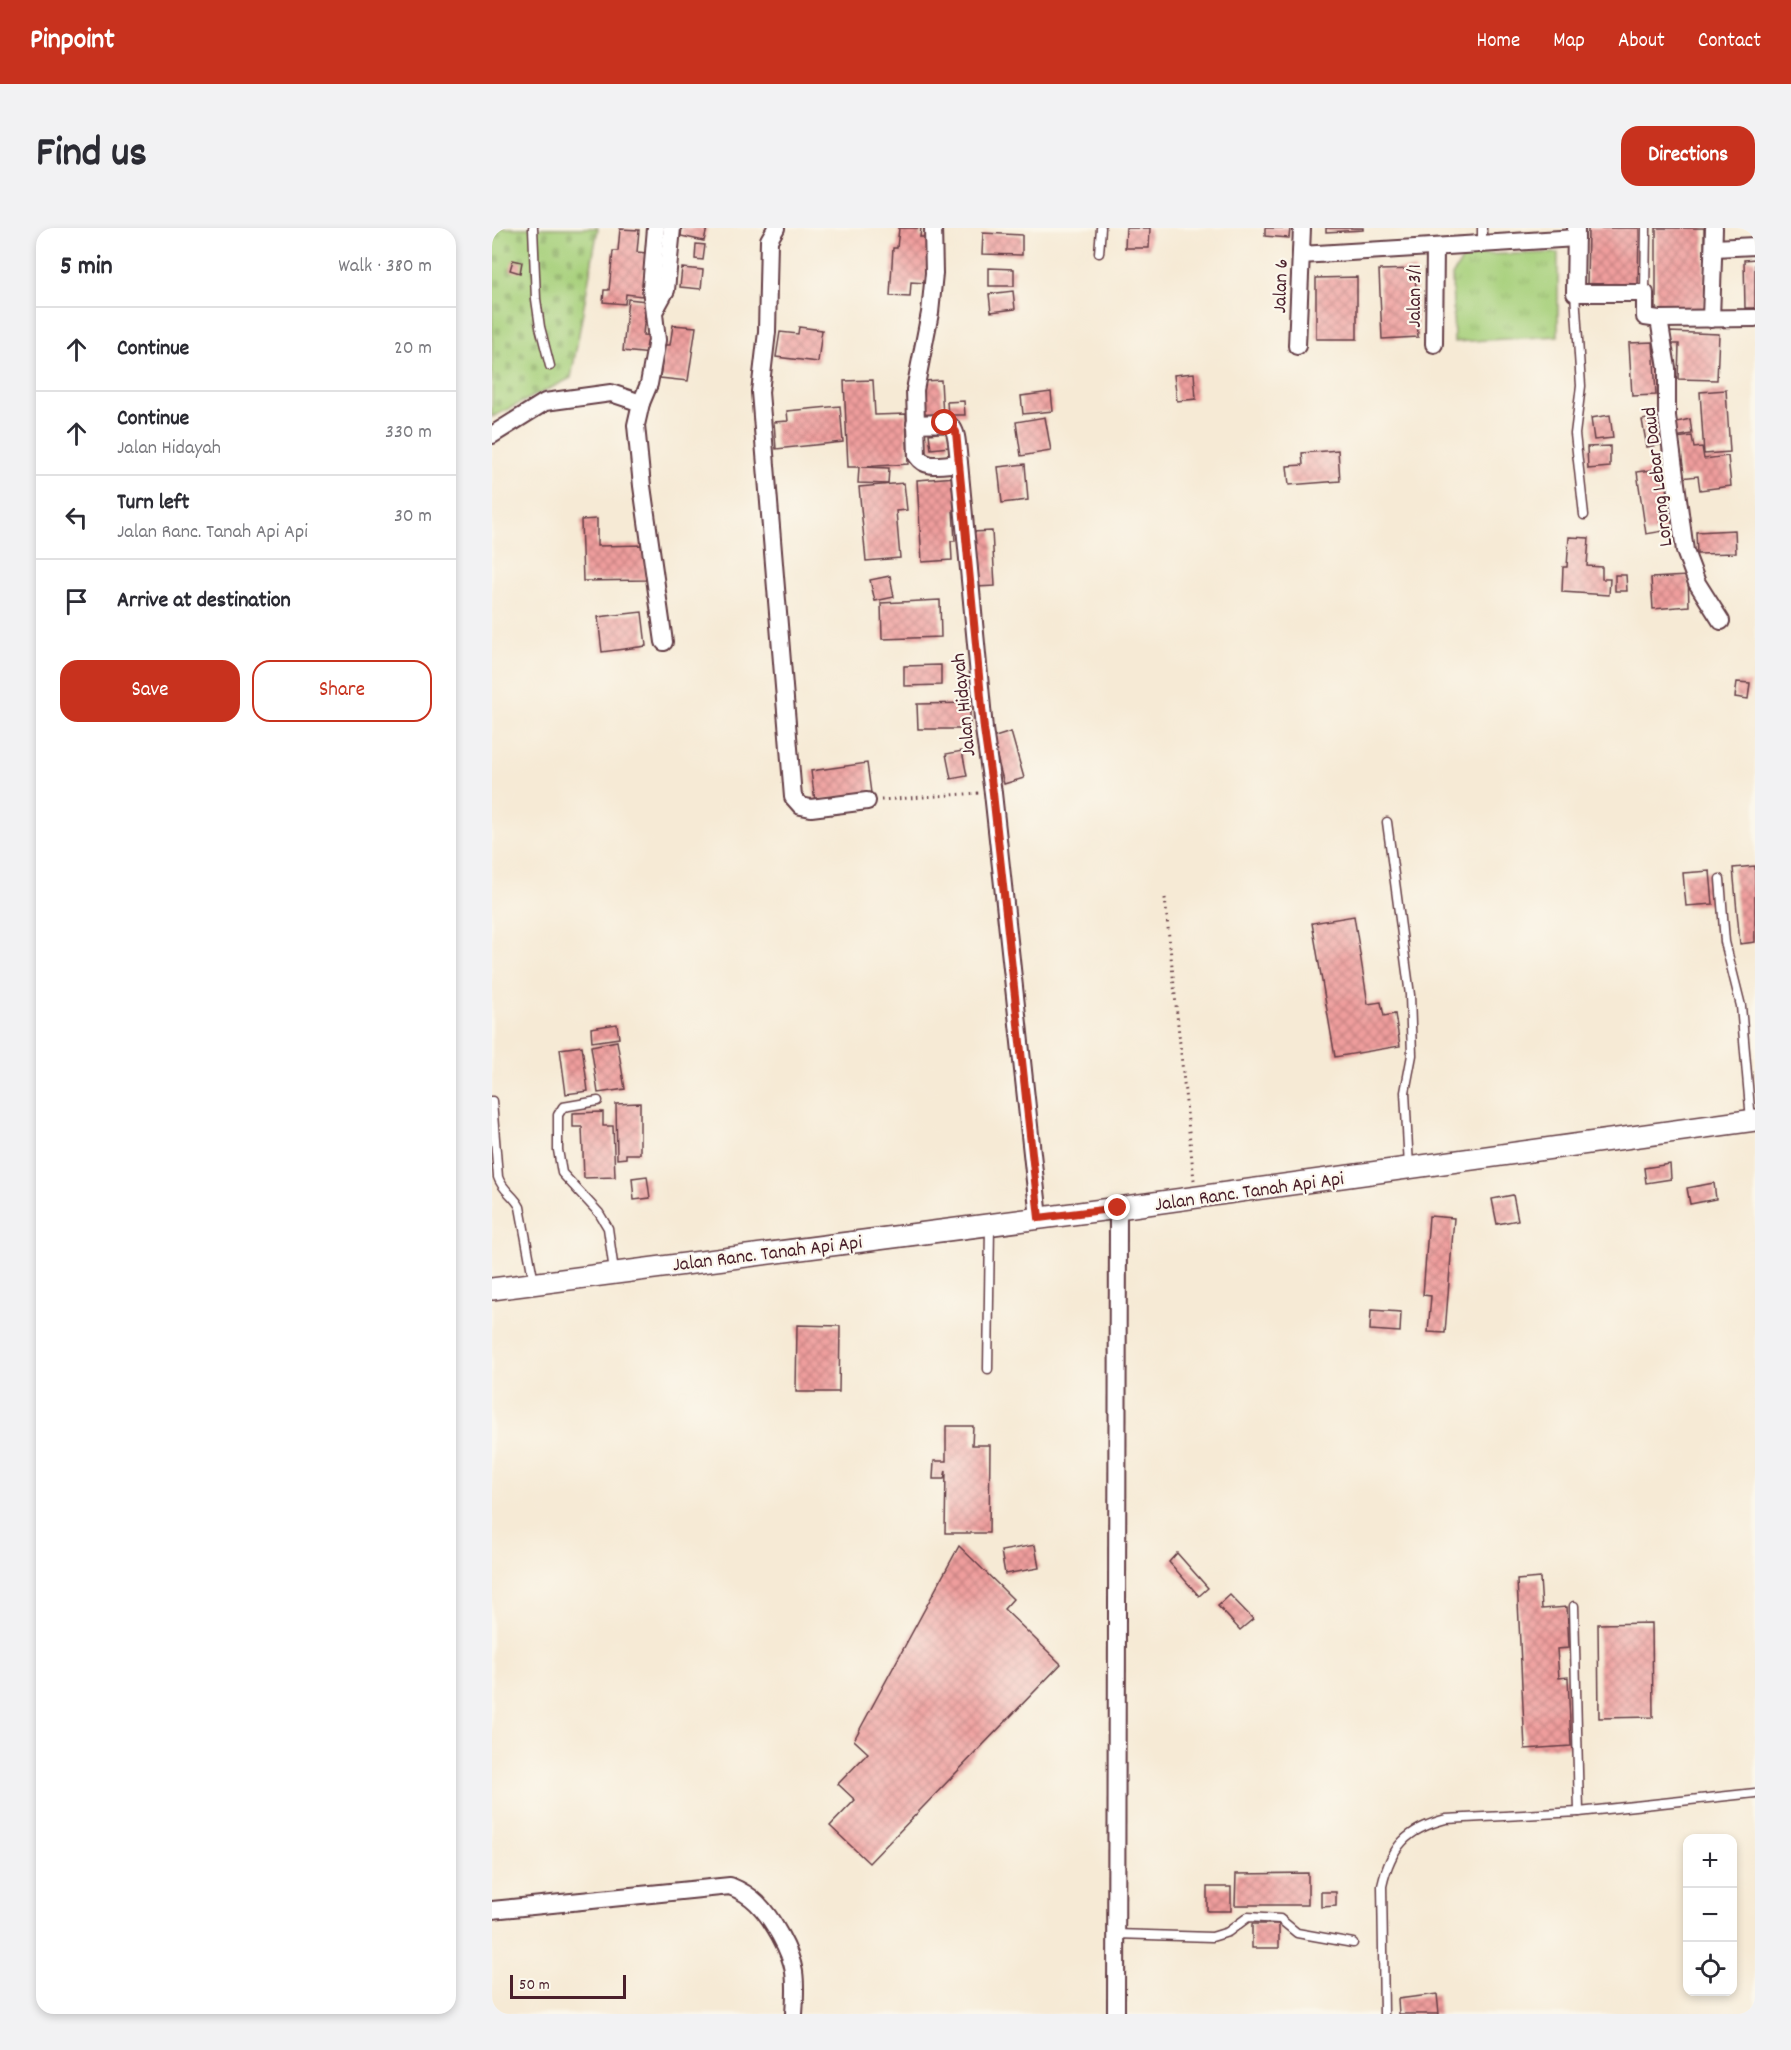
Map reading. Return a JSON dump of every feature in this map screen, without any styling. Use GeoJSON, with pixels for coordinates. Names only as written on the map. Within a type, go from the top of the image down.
{"type":"FeatureCollection","features":[{"type":"Feature","properties":{"kind":"street"},"geometry":{"type":"LineString","coordinates":[[656,228],[651,288],[657,340],[655,360],[636,425],[642,486],[664,642]]}},
{"type":"Feature","properties":{"kind":"street"},"geometry":{"type":"LineString","coordinates":[[655,310],[666,290],[672,228]]}},
{"type":"Feature","properties":{"kind":"street"},"geometry":{"type":"LineString","coordinates":[[776,228],[769,240],[767,332],[760,392],[793,797],[801,807],[811,808],[867,801]]}},
{"type":"Feature","properties":{"kind":"street"},"geometry":{"type":"LineString","coordinates":[[915,424],[945,423],[952,426],[956,432],[959,463],[929,466],[921,463],[916,456],[915,424],[915,390],[930,313],[934,273],[933,228]]}},
{"type":"Feature","properties":{"kind":"street","name":"Jalan 6"},"geometry":{"type":"LineString","coordinates":[[1298,346],[1302,228]]}},
{"type":"Feature","properties":{"kind":"street"},"geometry":{"type":"LineString","coordinates":[[1711,319],[1714,228]]}},
{"type":"Feature","properties":{"kind":"street"},"geometry":{"type":"LineString","coordinates":[[1302,255],[1435,247],[1482,236],[1576,233],[1575,293],[1645,293],[1645,317],[1659,319],[1755,318]]}},
{"type":"Feature","properties":{"kind":"street"},"geometry":{"type":"LineString","coordinates":[[1714,248],[1755,246]]}},
{"type":"Feature","properties":{"kind":"street","name":"Jalan 3/1"},"geometry":{"type":"LineString","coordinates":[[1434,344],[1435,247]]}},
{"type":"Feature","properties":{"kind":"street","name":"Lorong Lebar Daud"},"geometry":{"type":"LineString","coordinates":[[1659,319],[1667,368],[1667,416],[1685,551],[1697,584],[1721,621]]}},
{"type":"Feature","properties":{"kind":"street"},"geometry":{"type":"LineString","coordinates":[[492,435],[545,402],[611,393],[641,403]]}},
{"type":"Feature","properties":{"kind":"street","name":"Jalan Hidayah"},"geometry":{"type":"LineString","coordinates":[[959,463],[984,729],[1039,1218]]}},
{"type":"Feature","properties":{"kind":"street","name":"Jalan Ranc. Tanah Api Api"},"geometry":{"type":"LineString","coordinates":[[492,1289],[1118,1208],[1753,1120]]}},
{"type":"Feature","properties":{"kind":"street"},"geometry":{"type":"LineString","coordinates":[[1116,2014],[1118,1208]]}},
{"type":"Feature","properties":{"kind":"street"},"geometry":{"type":"LineString","coordinates":[[492,1910],[730,1886],[745,1893],[758,1903],[783,1943],[794,1970],[794,2014]]}},
{"type":"Feature","properties":{"kind":"lane"},"geometry":{"type":"LineString","coordinates":[[533,228],[536,298],[540,327],[550,366]]}},
{"type":"Feature","properties":{"kind":"lane"},"geometry":{"type":"LineString","coordinates":[[1099,253],[1101,228]]}},
{"type":"Feature","properties":{"kind":"lane"},"geometry":{"type":"LineString","coordinates":[[1645,293],[1646,228]]}},
{"type":"Feature","properties":{"kind":"lane"},"geometry":{"type":"LineString","coordinates":[[1575,293],[1581,386],[1575,434],[1584,515]]}},
{"type":"Feature","properties":{"kind":"lane"},"geometry":{"type":"LineString","coordinates":[[1387,822],[1410,995],[1412,1055],[1405,1092],[1409,1167]]}},
{"type":"Feature","properties":{"kind":"lane"},"geometry":{"type":"LineString","coordinates":[[1720,879],[1725,942],[1742,1006],[1753,1120]]}},
{"type":"Feature","properties":{"kind":"lane"},"geometry":{"type":"LineString","coordinates":[[492,1101],[498,1178],[500,1185],[514,1197],[519,1207],[534,1284]]}},
{"type":"Feature","properties":{"kind":"lane"},"geometry":{"type":"LineString","coordinates":[[598,1101],[563,1107],[559,1110],[558,1150],[562,1173],[585,1197],[608,1228],[614,1272]]}},
{"type":"Feature","properties":{"kind":"lane"},"geometry":{"type":"LineString","coordinates":[[988,1369],[990,1224]]}},
{"type":"Feature","properties":{"kind":"lane"},"geometry":{"type":"LineString","coordinates":[[1574,1606],[1579,1812]]}},
{"type":"Feature","properties":{"kind":"lane"},"geometry":{"type":"LineString","coordinates":[[1384,2014],[1382,1886],[1386,1867],[1396,1849],[1409,1834],[1425,1824],[1446,1819],[1579,1812],[1755,1793]]}},
{"type":"Feature","properties":{"kind":"lane"},"geometry":{"type":"LineString","coordinates":[[1116,1934],[1212,1937],[1228,1932],[1248,1917],[1280,1919],[1297,1933],[1353,1943]]}},
{"type":"Feature","properties":{"kind":"path"},"geometry":{"type":"LineString","coordinates":[[867,801],[993,793]]}},
{"type":"Feature","properties":{"kind":"path"},"geometry":{"type":"LineString","coordinates":[[1165,898],[1196,1197]]}},
{"type":"Feature","properties":{"kind":"green space"},"geometry":{"type":"Polygon","coordinates":[[[492,228],[598,228],[571,378],[492,417],[492,228]]]}},
{"type":"Feature","properties":{"kind":"green space"},"geometry":{"type":"Polygon","coordinates":[[[1558,253],[1558,336],[1454,342],[1452,276],[1465,255],[1558,253]]]}},
{"type":"Feature","properties":{"kind":"building"},"geometry":{"type":"Polygon","coordinates":[[[682,228],[707,228],[704,241],[681,236],[682,228]]]}},
{"type":"Feature","properties":{"kind":"building"},"geometry":{"type":"Polygon","coordinates":[[[899,228],[921,228],[920,237],[930,237],[926,283],[911,282],[910,297],[890,296],[893,248],[897,248],[899,228]]]}},
{"type":"Feature","properties":{"kind":"building"},"geometry":{"type":"Polygon","coordinates":[[[1126,228],[1150,228],[1149,248],[1125,248],[1126,228]]]}},
{"type":"Feature","properties":{"kind":"building"},"geometry":{"type":"Polygon","coordinates":[[[1265,228],[1290,228],[1289,238],[1265,236],[1265,228]]]}},
{"type":"Feature","properties":{"kind":"building"},"geometry":{"type":"Polygon","coordinates":[[[1326,228],[1363,228],[1363,230],[1326,232],[1326,228]]]}},
{"type":"Feature","properties":{"kind":"building"},"geometry":{"type":"Polygon","coordinates":[[[1588,228],[1639,228],[1638,287],[1587,287],[1588,228]]]}},
{"type":"Feature","properties":{"kind":"building"},"geometry":{"type":"Polygon","coordinates":[[[1656,228],[1704,228],[1705,311],[1656,312],[1656,228]]]}},
{"type":"Feature","properties":{"kind":"building"},"geometry":{"type":"Polygon","coordinates":[[[620,229],[639,230],[637,252],[646,253],[642,296],[626,294],[625,304],[603,302],[604,290],[609,290],[613,251],[618,251],[620,229]]]}},
{"type":"Feature","properties":{"kind":"building"},"geometry":{"type":"Polygon","coordinates":[[[983,233],[1022,235],[1022,255],[982,254],[983,233]]]}},
{"type":"Feature","properties":{"kind":"building"},"geometry":{"type":"Polygon","coordinates":[[[696,244],[705,245],[703,260],[695,259],[696,244]]]}},
{"type":"Feature","properties":{"kind":"building"},"geometry":{"type":"Polygon","coordinates":[[[1755,259],[1755,308],[1745,308],[1744,260],[1755,259]]]}},
{"type":"Feature","properties":{"kind":"building"},"geometry":{"type":"Polygon","coordinates":[[[513,260],[522,262],[520,273],[510,270],[513,260]]]}},
{"type":"Feature","properties":{"kind":"building"},"geometry":{"type":"Polygon","coordinates":[[[682,268],[703,270],[701,289],[680,287],[682,268]]]}},
{"type":"Feature","properties":{"kind":"building"},"geometry":{"type":"Polygon","coordinates":[[[989,268],[1014,269],[1014,286],[989,286],[989,268]]]}},
{"type":"Feature","properties":{"kind":"building"},"geometry":{"type":"Polygon","coordinates":[[[1415,269],[1418,337],[1382,339],[1379,270],[1415,269]]]}},
{"type":"Feature","properties":{"kind":"building"},"geometry":{"type":"Polygon","coordinates":[[[1357,277],[1357,339],[1316,339],[1316,278],[1357,277]]]}},
{"type":"Feature","properties":{"kind":"building"},"geometry":{"type":"Polygon","coordinates":[[[1013,291],[1015,309],[991,312],[989,294],[1013,291]]]}},
{"type":"Feature","properties":{"kind":"building"},"geometry":{"type":"Polygon","coordinates":[[[628,299],[646,301],[643,335],[652,336],[651,354],[623,351],[628,299]]]}},
{"type":"Feature","properties":{"kind":"building"},"geometry":{"type":"Polygon","coordinates":[[[673,325],[696,327],[688,381],[660,378],[664,345],[670,345],[673,325]]]}},
{"type":"Feature","properties":{"kind":"building"},"geometry":{"type":"Polygon","coordinates":[[[799,327],[822,330],[818,362],[776,357],[780,332],[798,334],[799,327]]]}},
{"type":"Feature","properties":{"kind":"building"},"geometry":{"type":"Polygon","coordinates":[[[1669,332],[1719,334],[1717,380],[1678,379],[1679,344],[1668,344],[1669,332]]]}},
{"type":"Feature","properties":{"kind":"building"},"geometry":{"type":"Polygon","coordinates":[[[1653,342],[1656,395],[1632,396],[1629,343],[1653,342]]]}},
{"type":"Feature","properties":{"kind":"building"},"geometry":{"type":"Polygon","coordinates":[[[1194,373],[1196,399],[1177,401],[1174,375],[1194,373]]]}},
{"type":"Feature","properties":{"kind":"building"},"geometry":{"type":"Polygon","coordinates":[[[873,380],[875,415],[906,414],[908,464],[861,467],[889,468],[888,484],[858,483],[859,467],[848,467],[844,381],[873,380]]]}},
{"type":"Feature","properties":{"kind":"building"},"geometry":{"type":"Polygon","coordinates":[[[941,380],[943,417],[924,418],[923,381],[941,380]]]}},
{"type":"Feature","properties":{"kind":"building"},"geometry":{"type":"Polygon","coordinates":[[[1726,390],[1730,452],[1704,454],[1700,392],[1726,390]]]}},
{"type":"Feature","properties":{"kind":"building"},"geometry":{"type":"Polygon","coordinates":[[[1051,392],[1053,411],[1023,414],[1021,396],[1051,392]]]}},
{"type":"Feature","properties":{"kind":"building"},"geometry":{"type":"Polygon","coordinates":[[[964,401],[965,415],[948,415],[947,402],[964,401]]]}},
{"type":"Feature","properties":{"kind":"building"},"geometry":{"type":"Polygon","coordinates":[[[840,406],[843,442],[776,449],[774,422],[788,421],[787,411],[840,406]]]}},
{"type":"Feature","properties":{"kind":"building"},"geometry":{"type":"Polygon","coordinates":[[[1610,415],[1613,438],[1594,440],[1591,418],[1610,415]]]}},
{"type":"Feature","properties":{"kind":"building"},"geometry":{"type":"Polygon","coordinates":[[[1045,417],[1051,451],[1021,456],[1016,422],[1045,417]]]}},
{"type":"Feature","properties":{"kind":"building"},"geometry":{"type":"Polygon","coordinates":[[[1658,417],[1663,444],[1647,447],[1642,420],[1658,417]]]}},
{"type":"Feature","properties":{"kind":"building"},"geometry":{"type":"Polygon","coordinates":[[[1690,419],[1692,434],[1675,437],[1673,423],[1690,419]]]}},
{"type":"Feature","properties":{"kind":"building"},"geometry":{"type":"Polygon","coordinates":[[[947,432],[949,447],[931,449],[929,434],[947,432]]]}},
{"type":"Feature","properties":{"kind":"building"},"geometry":{"type":"Polygon","coordinates":[[[1692,436],[1694,448],[1702,447],[1704,459],[1728,456],[1731,486],[1700,490],[1698,476],[1681,478],[1676,438],[1692,436]]]}},
{"type":"Feature","properties":{"kind":"building"},"geometry":{"type":"Polygon","coordinates":[[[1610,446],[1610,467],[1588,469],[1587,447],[1610,446]]]}},
{"type":"Feature","properties":{"kind":"building"},"geometry":{"type":"Polygon","coordinates":[[[1338,450],[1340,481],[1289,485],[1287,466],[1303,465],[1302,453],[1338,450]]]}},
{"type":"Feature","properties":{"kind":"building"},"geometry":{"type":"Polygon","coordinates":[[[1025,464],[1028,500],[1002,503],[998,467],[1025,464]]]}},
{"type":"Feature","properties":{"kind":"building"},"geometry":{"type":"Polygon","coordinates":[[[1667,468],[1676,529],[1646,534],[1637,472],[1667,468]]]}},
{"type":"Feature","properties":{"kind":"building"},"geometry":{"type":"Polygon","coordinates":[[[957,477],[959,510],[953,510],[955,541],[951,541],[952,560],[922,562],[917,480],[957,477]]]}},
{"type":"Feature","properties":{"kind":"building"},"geometry":{"type":"Polygon","coordinates":[[[904,483],[907,510],[896,511],[900,558],[866,561],[859,487],[904,483]]]}},
{"type":"Feature","properties":{"kind":"building"},"geometry":{"type":"Polygon","coordinates":[[[597,519],[597,546],[645,545],[646,580],[583,581],[581,520],[597,519]]]}},
{"type":"Feature","properties":{"kind":"building"},"geometry":{"type":"Polygon","coordinates":[[[1735,530],[1736,553],[1697,554],[1696,532],[1735,530]]]}},
{"type":"Feature","properties":{"kind":"building"},"geometry":{"type":"Polygon","coordinates":[[[992,531],[995,586],[976,587],[972,532],[992,531]]]}},
{"type":"Feature","properties":{"kind":"building"},"geometry":{"type":"Polygon","coordinates":[[[1569,537],[1589,538],[1587,566],[1602,567],[1602,579],[1610,579],[1609,595],[1562,592],[1563,567],[1567,567],[1569,537]]]}},
{"type":"Feature","properties":{"kind":"building"},"geometry":{"type":"Polygon","coordinates":[[[1615,575],[1626,575],[1627,591],[1615,591],[1615,575]]]}},
{"type":"Feature","properties":{"kind":"building"},"geometry":{"type":"Polygon","coordinates":[[[890,576],[894,597],[875,601],[870,580],[890,576]]]}},
{"type":"Feature","properties":{"kind":"building"},"geometry":{"type":"Polygon","coordinates":[[[1688,576],[1689,606],[1653,609],[1651,578],[1688,576]]]}},
{"type":"Feature","properties":{"kind":"building"},"geometry":{"type":"Polygon","coordinates":[[[940,600],[941,637],[882,639],[881,603],[940,600]]]}},
{"type":"Feature","properties":{"kind":"building"},"geometry":{"type":"Polygon","coordinates":[[[642,612],[646,646],[602,652],[598,617],[642,612]]]}},
{"type":"Feature","properties":{"kind":"building"},"geometry":{"type":"Polygon","coordinates":[[[941,665],[941,685],[904,686],[904,666],[941,665]]]}},
{"type":"Feature","properties":{"kind":"building"},"geometry":{"type":"Polygon","coordinates":[[[1737,682],[1750,683],[1748,699],[1735,697],[1737,682]]]}},
{"type":"Feature","properties":{"kind":"building"},"geometry":{"type":"Polygon","coordinates":[[[970,703],[970,729],[918,729],[917,704],[970,703]]]}},
{"type":"Feature","properties":{"kind":"building"},"geometry":{"type":"Polygon","coordinates":[[[1011,732],[1024,778],[1004,784],[992,738],[1011,732]]]}},
{"type":"Feature","properties":{"kind":"building"},"geometry":{"type":"Polygon","coordinates":[[[962,751],[967,776],[951,779],[946,754],[962,751]]]}},
{"type":"Feature","properties":{"kind":"building"},"geometry":{"type":"Polygon","coordinates":[[[867,763],[871,793],[815,801],[811,771],[867,763]]]}},
{"type":"Feature","properties":{"kind":"building"},"geometry":{"type":"Polygon","coordinates":[[[1755,866],[1755,942],[1740,944],[1733,868],[1755,866]]]}},
{"type":"Feature","properties":{"kind":"building"},"geometry":{"type":"Polygon","coordinates":[[[1710,871],[1713,904],[1686,906],[1683,873],[1710,871]]]}},
{"type":"Feature","properties":{"kind":"building"},"geometry":{"type":"Polygon","coordinates":[[[1354,916],[1368,1004],[1381,1002],[1384,1016],[1395,1014],[1400,1046],[1335,1057],[1312,923],[1354,916]]]}},
{"type":"Feature","properties":{"kind":"building"},"geometry":{"type":"Polygon","coordinates":[[[617,1024],[619,1038],[592,1042],[591,1028],[617,1024]]]}},
{"type":"Feature","properties":{"kind":"building"},"geometry":{"type":"Polygon","coordinates":[[[617,1041],[625,1089],[598,1093],[591,1046],[617,1041]]]}},
{"type":"Feature","properties":{"kind":"building"},"geometry":{"type":"Polygon","coordinates":[[[582,1046],[588,1091],[566,1094],[560,1049],[582,1046]]]}},
{"type":"Feature","properties":{"kind":"building"},"geometry":{"type":"Polygon","coordinates":[[[640,1103],[640,1154],[626,1154],[626,1158],[617,1159],[616,1104],[640,1103]]]}},
{"type":"Feature","properties":{"kind":"building"},"geometry":{"type":"Polygon","coordinates":[[[603,1112],[603,1126],[613,1126],[615,1177],[584,1178],[582,1127],[573,1127],[573,1113],[603,1112]]]}},
{"type":"Feature","properties":{"kind":"building"},"geometry":{"type":"Polygon","coordinates":[[[1670,1164],[1671,1179],[1646,1183],[1644,1168],[1670,1164]]]}},
{"type":"Feature","properties":{"kind":"building"},"geometry":{"type":"Polygon","coordinates":[[[647,1176],[650,1198],[634,1200],[632,1178],[647,1176]]]}},
{"type":"Feature","properties":{"kind":"building"},"geometry":{"type":"Polygon","coordinates":[[[1714,1183],[1716,1199],[1690,1204],[1687,1188],[1714,1183]]]}},
{"type":"Feature","properties":{"kind":"building"},"geometry":{"type":"Polygon","coordinates":[[[1513,1195],[1518,1220],[1497,1224],[1492,1199],[1513,1195]]]}},
{"type":"Feature","properties":{"kind":"building"},"geometry":{"type":"Polygon","coordinates":[[[1429,1216],[1454,1218],[1445,1333],[1428,1332],[1431,1296],[1423,1295],[1429,1216]]]}},
{"type":"Feature","properties":{"kind":"building"},"geometry":{"type":"Polygon","coordinates":[[[1371,1310],[1401,1312],[1400,1332],[1370,1330],[1371,1310]]]}},
{"type":"Feature","properties":{"kind":"building"},"geometry":{"type":"Polygon","coordinates":[[[797,1325],[840,1326],[839,1392],[796,1392],[797,1325]]]}},
{"type":"Feature","properties":{"kind":"building"},"geometry":{"type":"Polygon","coordinates":[[[946,1426],[973,1426],[972,1445],[990,1445],[989,1533],[945,1533],[946,1470],[944,1479],[933,1479],[934,1461],[946,1461],[946,1426]]]}},
{"type":"Feature","properties":{"kind":"building"},"geometry":{"type":"Polygon","coordinates":[[[1035,1545],[1039,1568],[1005,1574],[1001,1551],[1035,1545]]]}},
{"type":"Feature","properties":{"kind":"building"},"geometry":{"type":"Polygon","coordinates":[[[959,1546],[1013,1599],[1004,1609],[1061,1664],[869,1863],[830,1826],[855,1800],[838,1784],[868,1753],[854,1740],[959,1546]]]}},
{"type":"Feature","properties":{"kind":"building"},"geometry":{"type":"Polygon","coordinates":[[[1177,1553],[1208,1588],[1199,1596],[1169,1562],[1177,1553]]]}},
{"type":"Feature","properties":{"kind":"building"},"geometry":{"type":"Polygon","coordinates":[[[1540,1578],[1542,1609],[1567,1607],[1569,1648],[1557,1649],[1559,1678],[1568,1677],[1571,1746],[1525,1749],[1517,1580],[1540,1578]]]}},
{"type":"Feature","properties":{"kind":"building"},"geometry":{"type":"Polygon","coordinates":[[[1230,1595],[1253,1619],[1240,1630],[1218,1606],[1230,1595]]]}},
{"type":"Feature","properties":{"kind":"building"},"geometry":{"type":"Polygon","coordinates":[[[1652,1623],[1653,1717],[1599,1718],[1598,1624],[1652,1623]]]}},
{"type":"Feature","properties":{"kind":"building"},"geometry":{"type":"Polygon","coordinates":[[[1308,1873],[1308,1905],[1235,1905],[1236,1874],[1308,1873]]]}},
{"type":"Feature","properties":{"kind":"building"},"geometry":{"type":"Polygon","coordinates":[[[1207,1887],[1231,1887],[1231,1911],[1207,1911],[1207,1887]]]}},
{"type":"Feature","properties":{"kind":"building"},"geometry":{"type":"Polygon","coordinates":[[[1321,1892],[1336,1892],[1336,1906],[1321,1907],[1321,1892]]]}},
{"type":"Feature","properties":{"kind":"building"},"geometry":{"type":"Polygon","coordinates":[[[1252,1924],[1279,1924],[1279,1948],[1252,1948],[1252,1924]]]}},
{"type":"Feature","properties":{"kind":"building"},"geometry":{"type":"Polygon","coordinates":[[[1437,1994],[1439,2014],[1399,2014],[1398,1999],[1437,1994]]]}},
{"type":"Feature","properties":{"kind":"route"},"geometry":{"type":"LineString","coordinates":[[945,423],[952,426],[956,432],[984,729],[1039,1218],[1118,1208]]}}]}
